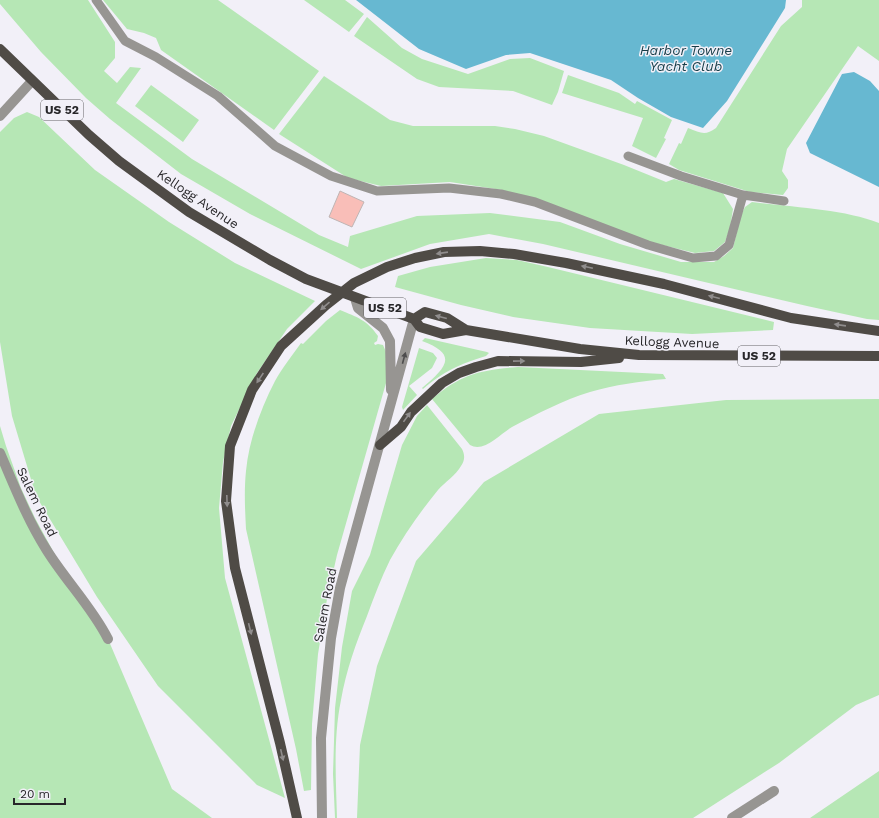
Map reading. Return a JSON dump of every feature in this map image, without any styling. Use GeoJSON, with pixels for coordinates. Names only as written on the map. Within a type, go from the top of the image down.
{"type":"FeatureCollection","features":[{"type":"Feature","properties":{"kind":"main road","name":"Kellogg Avenue"},"geometry":{"type":"LineString","coordinates":[[0,49],[89,135],[119,161],[189,212],[270,260],[306,279],[414,319],[420,327],[443,334],[466,330],[580,349],[639,355],[879,356]]}},
{"type":"Feature","properties":{"kind":"main road"},"geometry":{"type":"LineString","coordinates":[[297,818],[280,743],[235,568],[226,501],[230,446],[252,390],[281,346],[326,305],[354,283],[387,267],[415,258],[444,252],[480,251],[514,254],[566,263],[664,284],[791,318],[879,331]]}},
{"type":"Feature","properties":{"kind":"main road","name":"Kellogg Avenue"},"geometry":{"type":"LineString","coordinates":[[414,319],[425,312],[447,318],[466,330]]}},
{"type":"Feature","properties":{"kind":"main road"},"geometry":{"type":"LineString","coordinates":[[380,445],[400,427],[411,412],[442,383],[459,373],[476,366],[498,361],[581,362],[639,355]]}},
{"type":"Feature","properties":{"kind":"street"},"geometry":{"type":"LineString","coordinates":[[0,116],[32,81]]}},
{"type":"Feature","properties":{"kind":"street","name":"Salem Road"},"geometry":{"type":"LineString","coordinates":[[355,298],[358,308],[383,328],[390,341],[392,402]]}},
{"type":"Feature","properties":{"kind":"street","name":"Salem Road"},"geometry":{"type":"LineString","coordinates":[[322,818],[320,738],[331,638],[340,588],[414,319]]}},
{"type":"Feature","properties":{"kind":"street","name":"Salem Road"},"geometry":{"type":"LineString","coordinates":[[0,453],[20,499],[45,548],[65,578],[101,625],[108,639]]}},
{"type":"Feature","properties":{"kind":"street"},"geometry":{"type":"LineString","coordinates":[[732,818],[774,791]]}},
{"type":"Feature","properties":{"kind":"lane"},"geometry":{"type":"LineString","coordinates":[[96,0],[125,41],[156,57],[218,96],[275,146],[331,176],[377,191],[449,188],[501,194],[535,202],[648,245],[693,258],[716,256],[729,245],[743,195]]}},
{"type":"Feature","properties":{"kind":"lane"},"geometry":{"type":"LineString","coordinates":[[628,156],[681,176],[743,195],[784,201]]}},
{"type":"Feature","properties":{"kind":"green space"},"geometry":{"type":"Polygon","coordinates":[[[0,0],[88,0],[115,42],[115,58],[104,71],[117,83],[130,67],[141,68],[116,103],[192,159],[319,235],[348,247],[350,236],[417,216],[490,213],[560,222],[620,244],[681,262],[714,262],[733,248],[741,215],[745,207],[752,202],[817,209],[865,218],[879,223],[879,320],[867,319],[807,306],[543,244],[489,234],[430,244],[361,269],[250,214],[181,174],[110,119],[86,98],[41,52],[0,4],[0,0]]]}},
{"type":"Feature","properties":{"kind":"green space"},"geometry":{"type":"Polygon","coordinates":[[[103,0],[218,0],[319,71],[274,130],[161,50],[156,38],[144,33],[127,29],[103,0]]]}},
{"type":"Feature","properties":{"kind":"green space"},"geometry":{"type":"Polygon","coordinates":[[[304,0],[345,0],[364,14],[349,32],[304,0]]]}},
{"type":"Feature","properties":{"kind":"green space"},"geometry":{"type":"Polygon","coordinates":[[[802,0],[879,0],[879,61],[858,46],[787,149],[782,171],[788,180],[788,188],[783,195],[750,192],[679,170],[669,164],[679,143],[681,144],[688,128],[706,133],[716,128],[781,26],[802,7],[802,0]]]}},
{"type":"Feature","properties":{"kind":"green space"},"geometry":{"type":"Polygon","coordinates":[[[367,17],[402,48],[422,59],[468,74],[510,59],[530,58],[564,71],[558,92],[552,105],[513,91],[439,87],[417,79],[354,36],[367,17]]]}},
{"type":"Feature","properties":{"kind":"green space"},"geometry":{"type":"Polygon","coordinates":[[[568,75],[619,93],[635,104],[637,101],[672,120],[664,138],[666,139],[656,158],[632,146],[643,118],[562,93],[568,75]]]}},
{"type":"Feature","properties":{"kind":"green space"},"geometry":{"type":"Polygon","coordinates":[[[324,76],[390,120],[413,126],[495,126],[515,129],[544,136],[666,182],[674,179],[723,193],[733,209],[730,228],[725,242],[714,251],[695,253],[654,243],[502,190],[450,182],[381,186],[348,178],[279,134],[324,76]]]}},
{"type":"Feature","properties":{"kind":"green space"},"geometry":{"type":"Polygon","coordinates":[[[151,85],[199,120],[183,142],[135,106],[151,85]]]}},
{"type":"Feature","properties":{"kind":"green space"},"geometry":{"type":"Polygon","coordinates":[[[27,112],[39,117],[95,170],[169,222],[235,263],[315,301],[287,329],[257,373],[231,426],[223,462],[219,508],[225,578],[285,798],[257,785],[158,686],[97,597],[36,496],[12,416],[0,342],[0,132],[14,118],[27,112]]]}},
{"type":"Feature","properties":{"kind":"green space"},"geometry":{"type":"Polygon","coordinates":[[[486,258],[517,260],[774,322],[773,330],[692,334],[590,328],[513,317],[395,287],[398,276],[430,267],[486,258]]]}},
{"type":"Feature","properties":{"kind":"green space"},"geometry":{"type":"Polygon","coordinates":[[[340,310],[357,317],[366,323],[378,336],[377,341],[374,343],[375,345],[383,345],[386,352],[388,376],[337,555],[327,599],[318,654],[312,724],[311,790],[304,791],[296,749],[246,529],[245,478],[250,448],[260,413],[275,381],[301,343],[303,344],[326,321],[340,310]]]}},
{"type":"Feature","properties":{"kind":"green space"},"geometry":{"type":"Polygon","coordinates":[[[425,338],[489,353],[486,356],[468,362],[438,377],[423,389],[422,388],[442,368],[445,362],[445,357],[441,351],[422,341],[425,338]]]}},
{"type":"Feature","properties":{"kind":"green space"},"geometry":{"type":"Polygon","coordinates":[[[419,348],[433,353],[437,358],[432,368],[409,386],[417,395],[403,410],[402,407],[419,348]]]}},
{"type":"Feature","properties":{"kind":"green space"},"geometry":{"type":"Polygon","coordinates":[[[518,367],[663,374],[666,379],[618,385],[580,395],[521,422],[492,442],[481,447],[470,445],[432,399],[452,384],[472,375],[493,370],[518,367]]]}},
{"type":"Feature","properties":{"kind":"green space"},"geometry":{"type":"Polygon","coordinates":[[[879,399],[879,695],[856,705],[779,763],[693,818],[357,818],[360,745],[377,666],[416,561],[484,482],[599,414],[726,400],[879,399]]]}},
{"type":"Feature","properties":{"kind":"green space"},"geometry":{"type":"Polygon","coordinates":[[[427,405],[462,449],[464,460],[459,469],[438,490],[425,507],[395,551],[381,581],[355,647],[343,689],[338,715],[336,759],[337,818],[335,818],[333,774],[335,708],[342,647],[352,591],[370,555],[402,445],[417,416],[427,405]]]}},
{"type":"Feature","properties":{"kind":"green space"},"geometry":{"type":"Polygon","coordinates":[[[0,426],[21,488],[35,518],[65,573],[108,639],[172,789],[212,818],[0,818],[0,426]]]}},
{"type":"Feature","properties":{"kind":"green space"},"geometry":{"type":"Polygon","coordinates":[[[879,771],[879,818],[810,818],[879,771]]]}},
{"type":"Feature","properties":{"kind":"water","name":"Harbor Towne Yacht Club"},"geometry":{"type":"Polygon","coordinates":[[[356,0],[786,0],[785,8],[727,101],[703,128],[671,117],[611,80],[530,53],[506,55],[466,69],[419,49],[356,0]]]}},
{"type":"Feature","properties":{"kind":"water"},"geometry":{"type":"Polygon","coordinates":[[[854,72],[870,81],[879,91],[879,187],[810,153],[806,143],[842,74],[854,72]]]}},
{"type":"Feature","properties":{"kind":"building"},"geometry":{"type":"Polygon","coordinates":[[[340,191],[364,202],[352,227],[329,217],[340,191]]]}}]}
